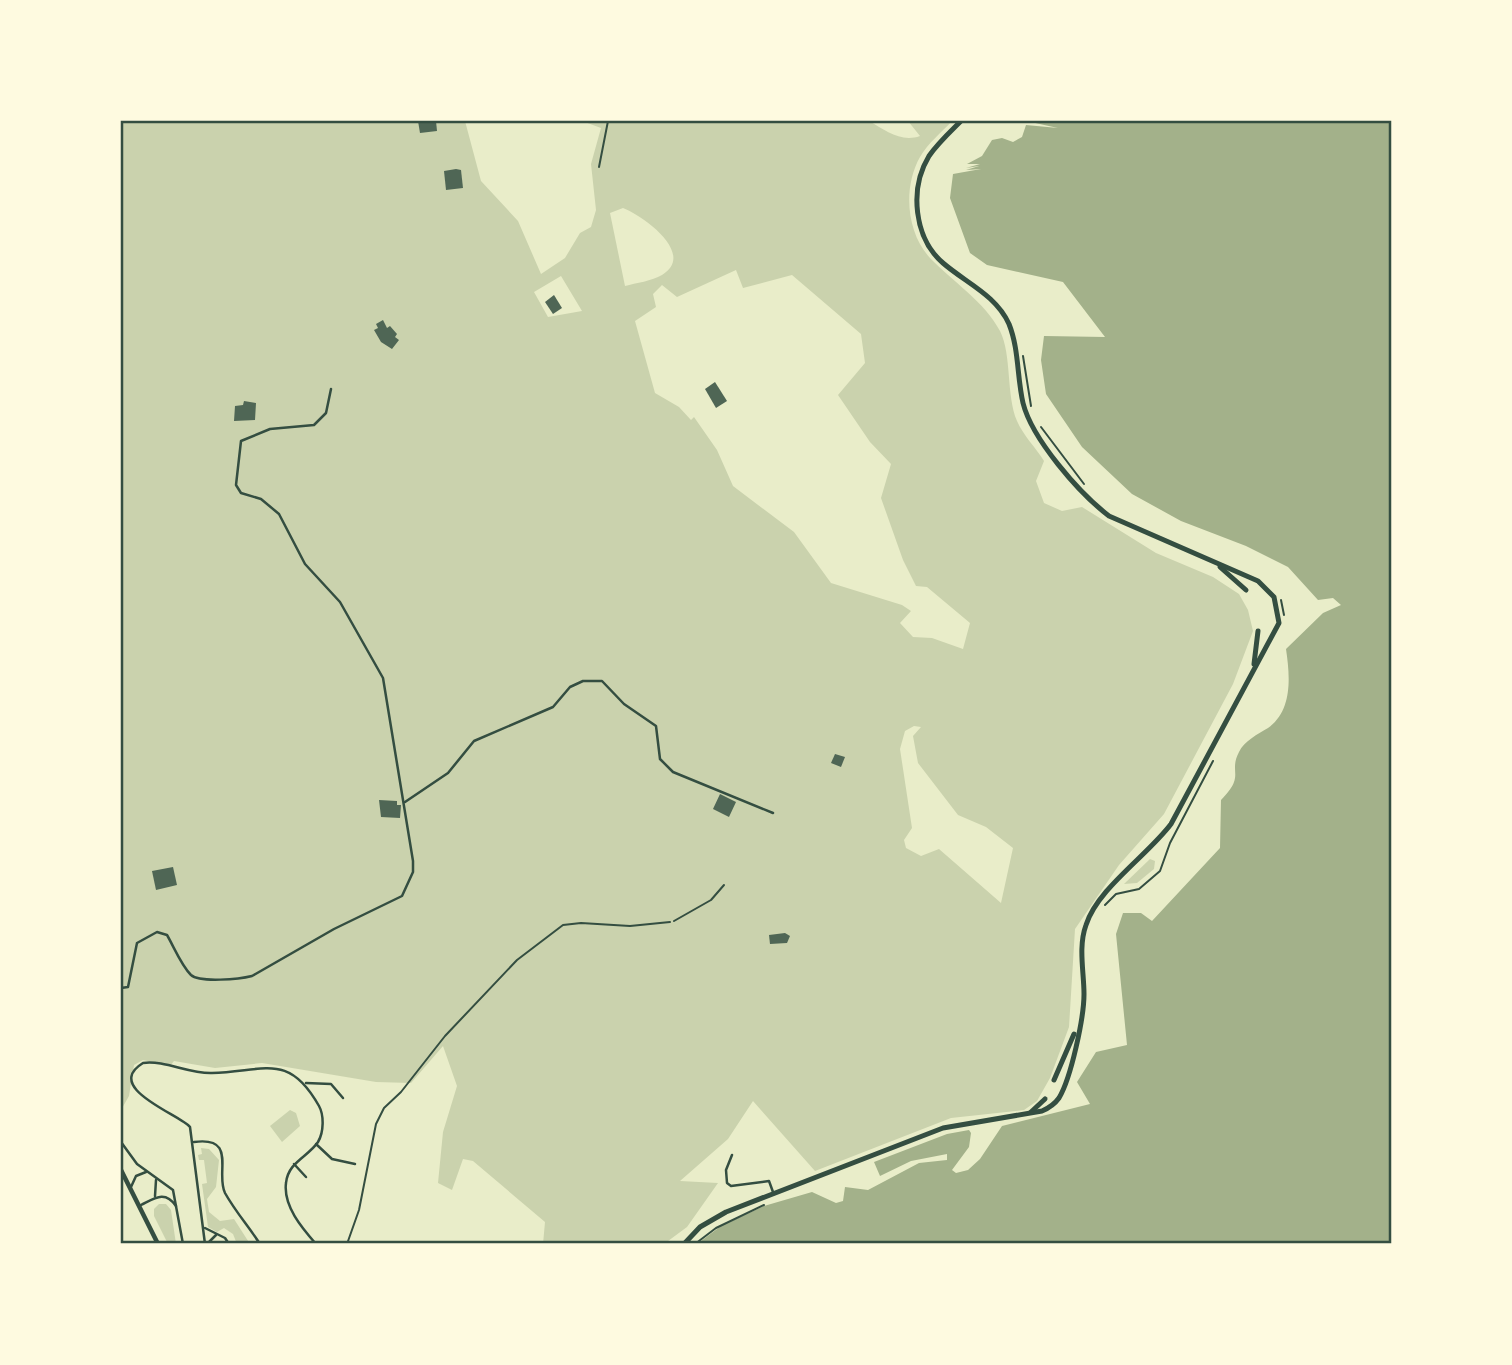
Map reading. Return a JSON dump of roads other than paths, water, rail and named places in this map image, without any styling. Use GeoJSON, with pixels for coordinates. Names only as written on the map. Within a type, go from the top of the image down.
{"type":"FeatureCollection","features":[{"type":"Feature","properties":{"kind":"highway"},"geometry":{"type":"LineString","coordinates":[[684,1244],[700,1227],[719,1215],[943,1128],[1042,1111],[1058,1098],[1084,995],[1082,947],[1091,914],[1102,897],[1150,850],[1171,824],[1279,623],[1277,604],[1270,591],[1258,580],[1109,516],[1090,501],[1040,437],[1026,413],[1013,339],[1004,315],[987,296],[943,263],[925,240],[917,204],[921,175],[933,150],[961,121]]}},
{"type":"Feature","properties":{"kind":"highway"},"geometry":{"type":"LineString","coordinates":[[1218,565],[1246,590]]}},
{"type":"Feature","properties":{"kind":"highway"},"geometry":{"type":"LineString","coordinates":[[1252,674],[1258,631]]}},
{"type":"Feature","properties":{"kind":"highway"},"geometry":{"type":"LineString","coordinates":[[1054,1080],[1079,1021]]}},
{"type":"Feature","properties":{"kind":"highway"},"geometry":{"type":"LineString","coordinates":[[1025,1115],[1038,1108],[1045,1099]]}},
{"type":"Feature","properties":{"kind":"main road"},"geometry":{"type":"LineString","coordinates":[[121,1170],[158,1244]]}},
{"type":"Feature","properties":{"kind":"street"},"geometry":{"type":"LineString","coordinates":[[121,988],[128,987],[130,982],[132,957],[137,943],[157,932],[167,935],[190,974],[197,978],[238,979],[253,976],[334,929],[402,896],[413,872],[405,802],[386,687],[362,636],[340,601],[305,564],[279,514],[261,499],[241,493],[236,485],[241,441],[270,429],[305,428],[314,425],[326,413],[331,389]]}},
{"type":"Feature","properties":{"kind":"street"},"geometry":{"type":"LineString","coordinates":[[405,802],[448,772],[474,741],[552,707],[576,684],[603,681],[624,704],[656,726],[660,759],[673,772],[773,813]]}},
{"type":"Feature","properties":{"kind":"street"},"geometry":{"type":"LineString","coordinates":[[206,1244],[194,1142],[189,1124],[140,1095],[134,1076],[140,1064],[154,1063],[202,1073],[285,1070],[306,1083],[322,1111],[321,1136],[294,1164],[286,1179],[287,1198],[303,1230],[316,1244]]}},
{"type":"Feature","properties":{"kind":"street"},"geometry":{"type":"LineString","coordinates":[[306,1083],[331,1084],[343,1098]]}},
{"type":"Feature","properties":{"kind":"street"},"geometry":{"type":"LineString","coordinates":[[121,1142],[134,1161],[146,1172],[171,1186],[178,1208],[183,1244]]}},
{"type":"Feature","properties":{"kind":"street"},"geometry":{"type":"LineString","coordinates":[[194,1142],[207,1142],[221,1151],[225,1160],[224,1189],[260,1244]]}},
{"type":"Feature","properties":{"kind":"street"},"geometry":{"type":"LineString","coordinates":[[316,1144],[332,1159],[355,1164]]}},
{"type":"Feature","properties":{"kind":"street"},"geometry":{"type":"LineString","coordinates":[[732,1155],[726,1170],[727,1183],[731,1186],[769,1181],[774,1194]]}},
{"type":"Feature","properties":{"kind":"street"},"geometry":{"type":"LineString","coordinates":[[294,1164],[306,1177]]}},
{"type":"Feature","properties":{"kind":"street"},"geometry":{"type":"LineString","coordinates":[[131,1193],[134,1178],[146,1172]]}},
{"type":"Feature","properties":{"kind":"street"},"geometry":{"type":"LineString","coordinates":[[155,1178],[158,1185],[155,1196]]}},
{"type":"Feature","properties":{"kind":"street"},"geometry":{"type":"LineString","coordinates":[[138,1207],[155,1196],[169,1197],[178,1208]]}},
{"type":"Feature","properties":{"kind":"street"},"geometry":{"type":"LineString","coordinates":[[204,1225],[216,1235],[225,1238],[229,1244]]}},
{"type":"Feature","properties":{"kind":"street"},"geometry":{"type":"LineString","coordinates":[[206,1244],[216,1235]]}},
{"type":"Feature","properties":{"kind":"lane"},"geometry":{"type":"LineString","coordinates":[[599,167],[608,121]]}},
{"type":"Feature","properties":{"kind":"lane"},"geometry":{"type":"LineString","coordinates":[[674,921],[711,900],[724,885]]}}]}
